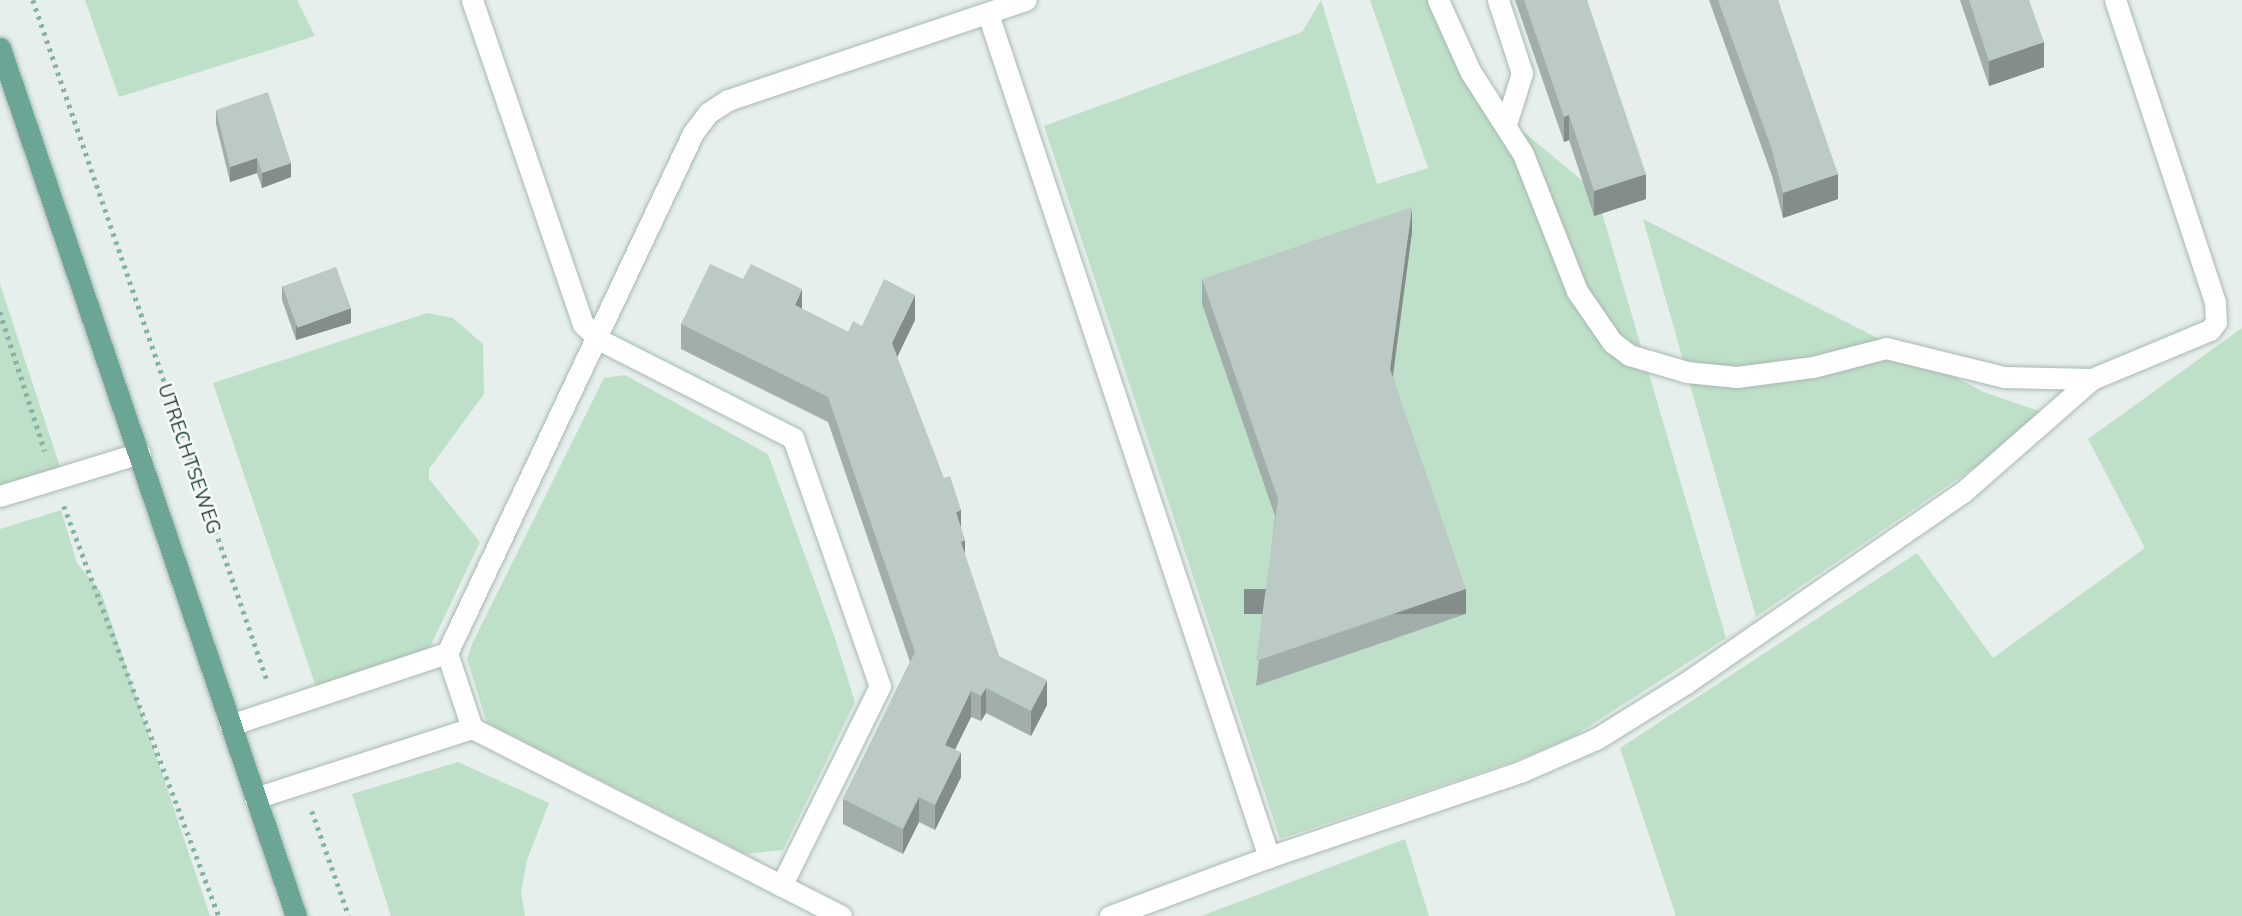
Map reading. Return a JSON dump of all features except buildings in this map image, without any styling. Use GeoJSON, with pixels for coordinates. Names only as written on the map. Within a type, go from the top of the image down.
{"type":"FeatureCollection","features":[{"type":"Feature","properties":{"kind":"main road"},"geometry":{"type":"LineString","coordinates":[[0,48],[296,916]]}},
{"type":"Feature","properties":{"kind":"street"},"geometry":{"type":"LineString","coordinates":[[472,0],[573,303],[598,339],[793,439],[880,686],[781,886]]}},
{"type":"Feature","properties":{"kind":"street"},"geometry":{"type":"LineString","coordinates":[[471,728],[447,653],[598,339],[693,133],[708,113],[728,100],[1026,0]]}},
{"type":"Feature","properties":{"kind":"street"},"geometry":{"type":"LineString","coordinates":[[1438,0],[1470,71],[1523,154],[1577,291],[1612,342],[1629,355],[1687,372],[1737,377],[1813,368],[1886,348],[2004,377],[2092,379]]}},
{"type":"Feature","properties":{"kind":"street"},"geometry":{"type":"LineString","coordinates":[[1498,0],[1522,73],[1506,124]]}},
{"type":"Feature","properties":{"kind":"street"},"geometry":{"type":"LineString","coordinates":[[1110,916],[1269,857],[1520,772],[1596,739],[1686,682],[1963,492],[2092,379],[2197,338],[2210,330],[2217,312],[2115,0]]}},
{"type":"Feature","properties":{"kind":"street"},"geometry":{"type":"LineString","coordinates":[[988,14],[1269,857]]}},
{"type":"Feature","properties":{"kind":"street"},"geometry":{"type":"LineString","coordinates":[[0,495],[55,481],[140,453]]}},
{"type":"Feature","properties":{"kind":"street"},"geometry":{"type":"LineString","coordinates":[[230,725],[447,653]]}},
{"type":"Feature","properties":{"kind":"street"},"geometry":{"type":"LineString","coordinates":[[255,798],[471,728],[841,916]]}},
{"type":"Feature","properties":{"kind":"path","name":"UTRECHTSEWEG"},"geometry":{"type":"LineString","coordinates":[[33,0],[278,709]]}},
{"type":"Feature","properties":{"kind":"path"},"geometry":{"type":"LineString","coordinates":[[0,312],[55,481],[219,916]]}},
{"type":"Feature","properties":{"kind":"path"},"geometry":{"type":"LineString","coordinates":[[302,783],[349,916]]}},
{"type":"Feature","properties":{"kind":"green space"},"geometry":{"type":"Polygon","coordinates":[[[85,0],[297,0],[315,36],[119,97],[85,0]]]}},
{"type":"Feature","properties":{"kind":"green space"},"geometry":{"type":"Polygon","coordinates":[[[1321,0],[1377,184],[1428,168],[1370,0],[1439,0],[1514,124],[1596,192],[1726,638],[1574,736],[1515,761],[1280,839],[1044,126],[1302,32],[1321,0]]]}},
{"type":"Feature","properties":{"kind":"green space"},"geometry":{"type":"Polygon","coordinates":[[[1643,219],[1986,393],[2051,415],[1756,617],[1643,219]]]}},
{"type":"Feature","properties":{"kind":"green space"},"geometry":{"type":"Polygon","coordinates":[[[0,284],[64,479],[0,497],[0,284]]]}},
{"type":"Feature","properties":{"kind":"green space"},"geometry":{"type":"Polygon","coordinates":[[[427,313],[453,318],[483,344],[484,394],[429,469],[429,479],[480,542],[430,647],[415,657],[316,687],[213,383],[427,313]]]}},
{"type":"Feature","properties":{"kind":"green space"},"geometry":{"type":"Polygon","coordinates":[[[2242,328],[2242,916],[1676,916],[1620,748],[1917,553],[1993,658],[2145,548],[2088,439],[2242,328]]]}},
{"type":"Feature","properties":{"kind":"green space"},"geometry":{"type":"Polygon","coordinates":[[[625,375],[768,454],[834,635],[855,702],[783,850],[746,854],[487,723],[467,659],[472,644],[604,378],[625,375]]]}},
{"type":"Feature","properties":{"kind":"green space"},"geometry":{"type":"Polygon","coordinates":[[[61,510],[77,563],[101,592],[210,916],[0,916],[0,529],[61,510]]]}},
{"type":"Feature","properties":{"kind":"green space"},"geometry":{"type":"Polygon","coordinates":[[[458,762],[549,803],[527,860],[521,892],[525,916],[391,916],[352,794],[458,762]]]}},
{"type":"Feature","properties":{"kind":"green space"},"geometry":{"type":"Polygon","coordinates":[[[1405,839],[1429,916],[1201,916],[1405,839]]]}}]}
